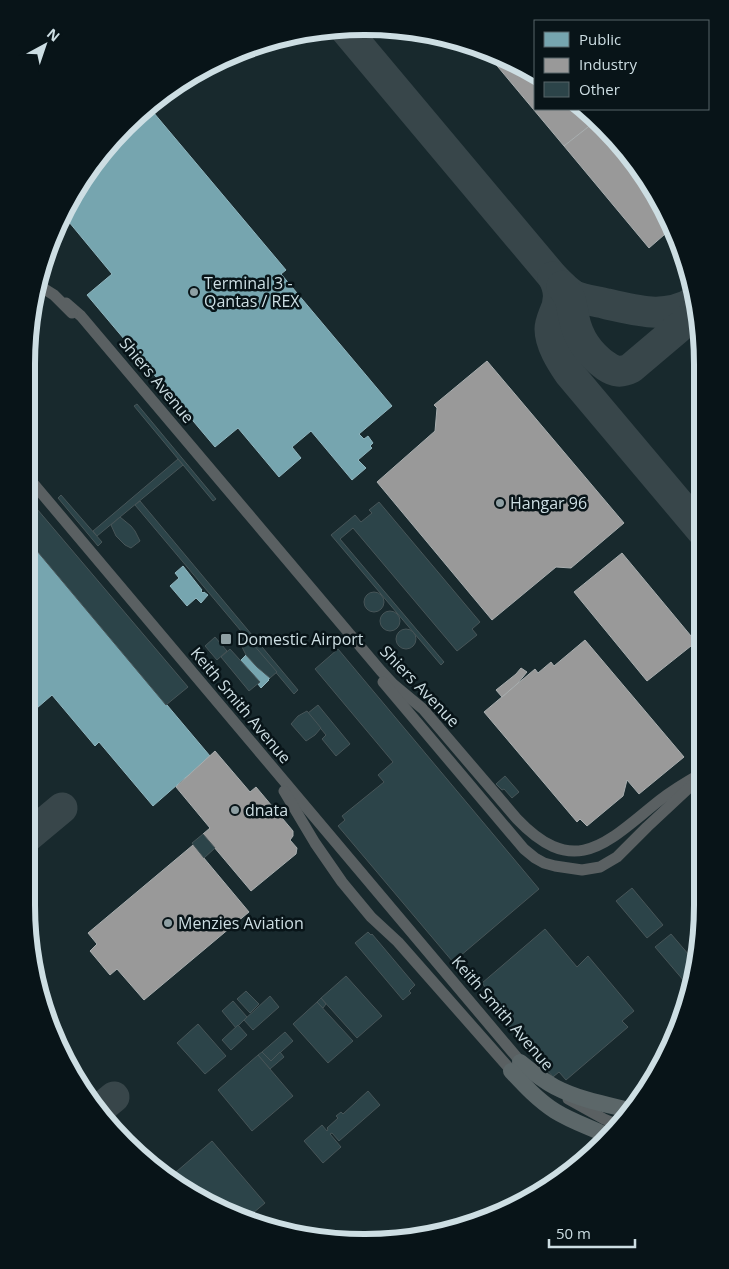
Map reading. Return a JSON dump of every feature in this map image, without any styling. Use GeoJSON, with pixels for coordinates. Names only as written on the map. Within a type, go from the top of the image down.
{"type":"FeatureCollection","features":[{"type":"Feature","properties":{"kind":"highway"},"geometry":{"type":"LineString","coordinates":[[515,1066],[574,1095],[623,1109]]}},
{"type":"Feature","properties":{"kind":"highway"},"geometry":{"type":"LineString","coordinates":[[515,1066],[540,1100],[556,1111],[573,1121],[605,1127]]}},
{"type":"Feature","properties":{"kind":"street","name":"Shiers Avenue"},"geometry":{"type":"LineString","coordinates":[[44,288],[54,295],[72,313],[524,849],[534,858],[554,866],[582,870],[600,867],[622,852],[646,826],[694,781]]}},
{"type":"Feature","properties":{"kind":"street","name":"Shiers Avenue"},"geometry":{"type":"LineString","coordinates":[[43,292],[59,298],[81,316],[381,671],[423,709],[517,819],[543,842],[560,849],[578,851],[607,842],[661,799],[694,779]]}},
{"type":"Feature","properties":{"kind":"street","name":"Keith Smith Avenue"},"geometry":{"type":"LineString","coordinates":[[35,486],[380,896],[515,1066]]}},
{"type":"Feature","properties":{"kind":"street","name":"Keith Smith Avenue"},"geometry":{"type":"LineString","coordinates":[[35,494],[286,793],[315,842],[342,882],[371,916],[515,1066]]}},
{"type":"Feature","properties":{"kind":"building: Public","name":"Terminal 3 - Qantas / REX"},"geometry":{"type":"Polygon","coordinates":[[[153,112],[286,270],[281,274],[392,406],[359,434],[364,439],[368,436],[373,443],[370,446],[372,448],[358,460],[366,468],[352,480],[311,431],[292,447],[301,458],[279,477],[238,428],[215,447],[87,295],[112,274],[68,221],[79,200],[103,164],[117,147],[153,112]]]}},
{"type":"Feature","properties":{"kind":"building: Public"},"geometry":{"type":"Polygon","coordinates":[[[35,548],[210,756],[153,806],[99,742],[95,746],[52,695],[35,708],[35,548]]]}},
{"type":"Feature","properties":{"kind":"building: Public"},"geometry":{"type":"Polygon","coordinates":[[[183,566],[201,591],[208,595],[201,603],[196,598],[187,606],[170,586],[179,578],[175,573],[183,566]]]}},
{"type":"Feature","properties":{"kind":"building: Public"},"geometry":{"type":"Polygon","coordinates":[[[246,655],[270,678],[261,688],[258,684],[260,682],[240,661],[246,655]]]}},
{"type":"Feature","properties":{"kind":"building: Industry"},"geometry":{"type":"Polygon","coordinates":[[[493,61],[534,82],[534,110],[574,110],[590,125],[564,146],[493,61]]]}},
{"type":"Feature","properties":{"kind":"building: Industry"},"geometry":{"type":"Polygon","coordinates":[[[590,125],[626,164],[650,200],[667,233],[649,248],[564,146],[590,125]]]}},
{"type":"Feature","properties":{"kind":"building: Industry","name":"Hangar 96"},"geometry":{"type":"Polygon","coordinates":[[[487,361],[624,523],[571,568],[556,567],[492,620],[377,482],[435,431],[437,408],[434,405],[487,361]]]}},
{"type":"Feature","properties":{"kind":"building: Industry"},"geometry":{"type":"Polygon","coordinates":[[[622,553],[694,640],[694,644],[647,681],[574,592],[622,553]]]}},
{"type":"Feature","properties":{"kind":"building: Industry"},"geometry":{"type":"Polygon","coordinates":[[[585,640],[684,757],[639,794],[627,780],[623,796],[587,826],[580,819],[577,822],[484,712],[535,669],[538,673],[551,662],[554,666],[585,640]]]}},
{"type":"Feature","properties":{"kind":"building: Industry"},"geometry":{"type":"Polygon","coordinates":[[[521,668],[527,672],[502,697],[496,690],[521,668]]]}},
{"type":"Feature","properties":{"kind":"building: Industry","name":"dnata"},"geometry":{"type":"Polygon","coordinates":[[[215,751],[250,792],[256,787],[293,831],[293,836],[290,840],[297,848],[296,854],[251,891],[203,834],[210,828],[176,787],[215,751]]]}},
{"type":"Feature","properties":{"kind":"building: Industry","name":"Menzies Aviation"},"geometry":{"type":"Polygon","coordinates":[[[193,845],[249,912],[144,1000],[117,969],[110,975],[90,951],[97,944],[88,933],[193,845]]]}},
{"type":"Feature","properties":{"kind":"building: Other"},"geometry":{"type":"Polygon","coordinates":[[[137,404],[216,499],[213,501],[134,406],[137,404]]]}},
{"type":"Feature","properties":{"kind":"building: Other"},"geometry":{"type":"Polygon","coordinates":[[[178,459],[183,465],[97,536],[93,531],[178,459]]]}},
{"type":"Feature","properties":{"kind":"building: Other"},"geometry":{"type":"Polygon","coordinates":[[[61,495],[102,542],[98,546],[58,498],[61,495]]]}},
{"type":"Feature","properties":{"kind":"building: Other"},"geometry":{"type":"Polygon","coordinates":[[[140,501],[298,690],[294,694],[135,505],[140,501]]]}},
{"type":"Feature","properties":{"kind":"building: Other"},"geometry":{"type":"Polygon","coordinates":[[[379,502],[480,622],[472,629],[477,635],[457,651],[353,528],[340,539],[444,662],[441,665],[331,535],[355,515],[361,522],[372,513],[369,510],[379,502]]]}},
{"type":"Feature","properties":{"kind":"building: Other"},"geometry":{"type":"Polygon","coordinates":[[[37,509],[188,687],[166,705],[35,549],[35,511],[37,509]]]}},
{"type":"Feature","properties":{"kind":"building: Other"},"geometry":{"type":"Polygon","coordinates":[[[120,517],[131,526],[140,541],[131,548],[116,536],[111,525],[120,517]]]}},
{"type":"Feature","properties":{"kind":"building: Other"},"geometry":{"type":"Polygon","coordinates":[[[374,592],[381,595],[384,602],[381,609],[374,612],[367,609],[364,602],[367,595],[374,592]]]}},
{"type":"Feature","properties":{"kind":"building: Other"},"geometry":{"type":"Polygon","coordinates":[[[390,611],[397,614],[400,621],[397,628],[390,631],[383,628],[380,621],[383,614],[390,611]]]}},
{"type":"Feature","properties":{"kind":"building: Other"},"geometry":{"type":"Polygon","coordinates":[[[406,629],[413,632],[416,639],[413,646],[406,649],[399,646],[396,639],[399,632],[406,629]]]}},
{"type":"Feature","properties":{"kind":"building: Other"},"geometry":{"type":"Polygon","coordinates":[[[246,636],[277,672],[270,678],[246,655],[239,641],[246,636]]]}},
{"type":"Feature","properties":{"kind":"building: Other"},"geometry":{"type":"Polygon","coordinates":[[[215,637],[227,651],[217,660],[205,646],[215,637]]]}},
{"type":"Feature","properties":{"kind":"building: Other"},"geometry":{"type":"Polygon","coordinates":[[[230,649],[260,682],[249,691],[221,657],[230,649]]]}},
{"type":"Feature","properties":{"kind":"building: Other"},"geometry":{"type":"Polygon","coordinates":[[[338,649],[539,889],[453,962],[338,826],[345,820],[342,816],[384,782],[378,775],[393,762],[315,669],[338,649]]]}},
{"type":"Feature","properties":{"kind":"building: Other"},"geometry":{"type":"Polygon","coordinates":[[[318,705],[350,744],[336,756],[322,739],[326,735],[308,713],[318,705]]]}},
{"type":"Feature","properties":{"kind":"building: Other"},"geometry":{"type":"Polygon","coordinates":[[[307,711],[321,728],[306,741],[291,724],[298,716],[307,711]]]}},
{"type":"Feature","properties":{"kind":"building: Other"},"geometry":{"type":"Polygon","coordinates":[[[505,776],[519,792],[512,798],[504,789],[502,790],[496,784],[505,776]]]}},
{"type":"Feature","properties":{"kind":"building: Other"},"geometry":{"type":"Polygon","coordinates":[[[203,834],[215,848],[204,858],[192,843],[203,834]]]}},
{"type":"Feature","properties":{"kind":"building: Other"},"geometry":{"type":"Polygon","coordinates":[[[632,888],[663,925],[647,938],[616,901],[632,888]]]}},
{"type":"Feature","properties":{"kind":"building: Other"},"geometry":{"type":"Polygon","coordinates":[[[545,929],[577,967],[588,956],[634,1011],[622,1021],[628,1027],[566,1080],[559,1072],[553,1077],[481,993],[486,988],[482,983],[545,929]]]}},
{"type":"Feature","properties":{"kind":"building: Other"},"geometry":{"type":"Polygon","coordinates":[[[368,932],[372,934],[415,985],[409,991],[411,993],[403,1000],[355,943],[368,932]]]}},
{"type":"Feature","properties":{"kind":"building: Other"},"geometry":{"type":"Polygon","coordinates":[[[671,934],[690,956],[685,982],[655,947],[671,934]]]}},
{"type":"Feature","properties":{"kind":"building: Other"},"geometry":{"type":"Polygon","coordinates":[[[346,976],[382,1016],[357,1038],[321,998],[346,976]]]}},
{"type":"Feature","properties":{"kind":"building: Other"},"geometry":{"type":"Polygon","coordinates":[[[246,991],[259,1004],[250,1013],[237,999],[246,991]]]}},
{"type":"Feature","properties":{"kind":"building: Other"},"geometry":{"type":"Polygon","coordinates":[[[270,996],[279,1007],[253,1030],[244,1020],[270,996]]]}},
{"type":"Feature","properties":{"kind":"building: Other"},"geometry":{"type":"Polygon","coordinates":[[[321,998],[326,1004],[323,1008],[317,1002],[321,998]]]}},
{"type":"Feature","properties":{"kind":"building: Other"},"geometry":{"type":"Polygon","coordinates":[[[233,1001],[247,1017],[236,1028],[222,1011],[233,1001]]]}},
{"type":"Feature","properties":{"kind":"building: Other"},"geometry":{"type":"Polygon","coordinates":[[[317,1002],[353,1041],[328,1063],[293,1024],[317,1002]]]}},
{"type":"Feature","properties":{"kind":"building: Other"},"geometry":{"type":"Polygon","coordinates":[[[198,1024],[226,1056],[205,1074],[177,1043],[198,1024]]]}},
{"type":"Feature","properties":{"kind":"building: Other"},"geometry":{"type":"Polygon","coordinates":[[[238,1025],[247,1035],[231,1050],[222,1040],[238,1025]]]}},
{"type":"Feature","properties":{"kind":"building: Other"},"geometry":{"type":"Polygon","coordinates":[[[285,1032],[293,1041],[271,1061],[262,1052],[285,1032]]]}},
{"type":"Feature","properties":{"kind":"building: Other"},"geometry":{"type":"Polygon","coordinates":[[[262,1052],[271,1061],[280,1052],[284,1057],[270,1069],[258,1055],[262,1052]]]}},
{"type":"Feature","properties":{"kind":"building: Other"},"geometry":{"type":"Polygon","coordinates":[[[258,1055],[293,1096],[252,1131],[218,1090],[258,1055]]]}},
{"type":"Feature","properties":{"kind":"building: Other"},"geometry":{"type":"Polygon","coordinates":[[[368,1091],[380,1105],[339,1141],[332,1133],[330,1134],[341,1147],[323,1163],[304,1141],[322,1125],[327,1131],[327,1128],[338,1118],[336,1116],[341,1112],[343,1114],[368,1091]]]}},
{"type":"Feature","properties":{"kind":"building: Other"},"geometry":{"type":"Polygon","coordinates":[[[212,1141],[265,1203],[252,1214],[200,1190],[174,1173],[212,1141]]]}},
{"type":"Feature","properties":{"kind":"taxiway"},"geometry":{"type":"LineString","coordinates":[[350,36],[553,277],[567,291],[585,299],[641,311],[662,312],[689,304]]}},
{"type":"Feature","properties":{"kind":"taxiway"},"geometry":{"type":"LineString","coordinates":[[553,277],[557,286],[558,300],[551,322],[550,335],[559,358],[569,373],[694,521]]}},
{"type":"Feature","properties":{"kind":"taxiway"},"geometry":{"type":"LineString","coordinates":[[562,286],[572,305],[578,332],[585,345],[600,361],[615,371],[624,371],[631,368],[691,318]]}},
{"type":"Feature","properties":{"kind":"taxiway"},"geometry":{"type":"LineString","coordinates":[[35,830],[62,808]]}},
{"type":"Feature","properties":{"kind":"taxiway"},"geometry":{"type":"LineString","coordinates":[[104,1106],[114,1097]]}},
{"type":"Feature","properties":{"kind":"place","name":"Terminal 3 - Qantas / REX"},"geometry":{"type":"Point","coordinates":[194,292]}},
{"type":"Feature","properties":{"kind":"place","name":"Hangar 96"},"geometry":{"type":"Point","coordinates":[500,503]}},
{"type":"Feature","properties":{"kind":"place","name":"Domestic Airport"},"geometry":{"type":"Point","coordinates":[226,639]}},
{"type":"Feature","properties":{"kind":"place","name":"dnata"},"geometry":{"type":"Point","coordinates":[235,810]}},
{"type":"Feature","properties":{"kind":"place","name":"Menzies Aviation"},"geometry":{"type":"Point","coordinates":[168,923]}}]}
